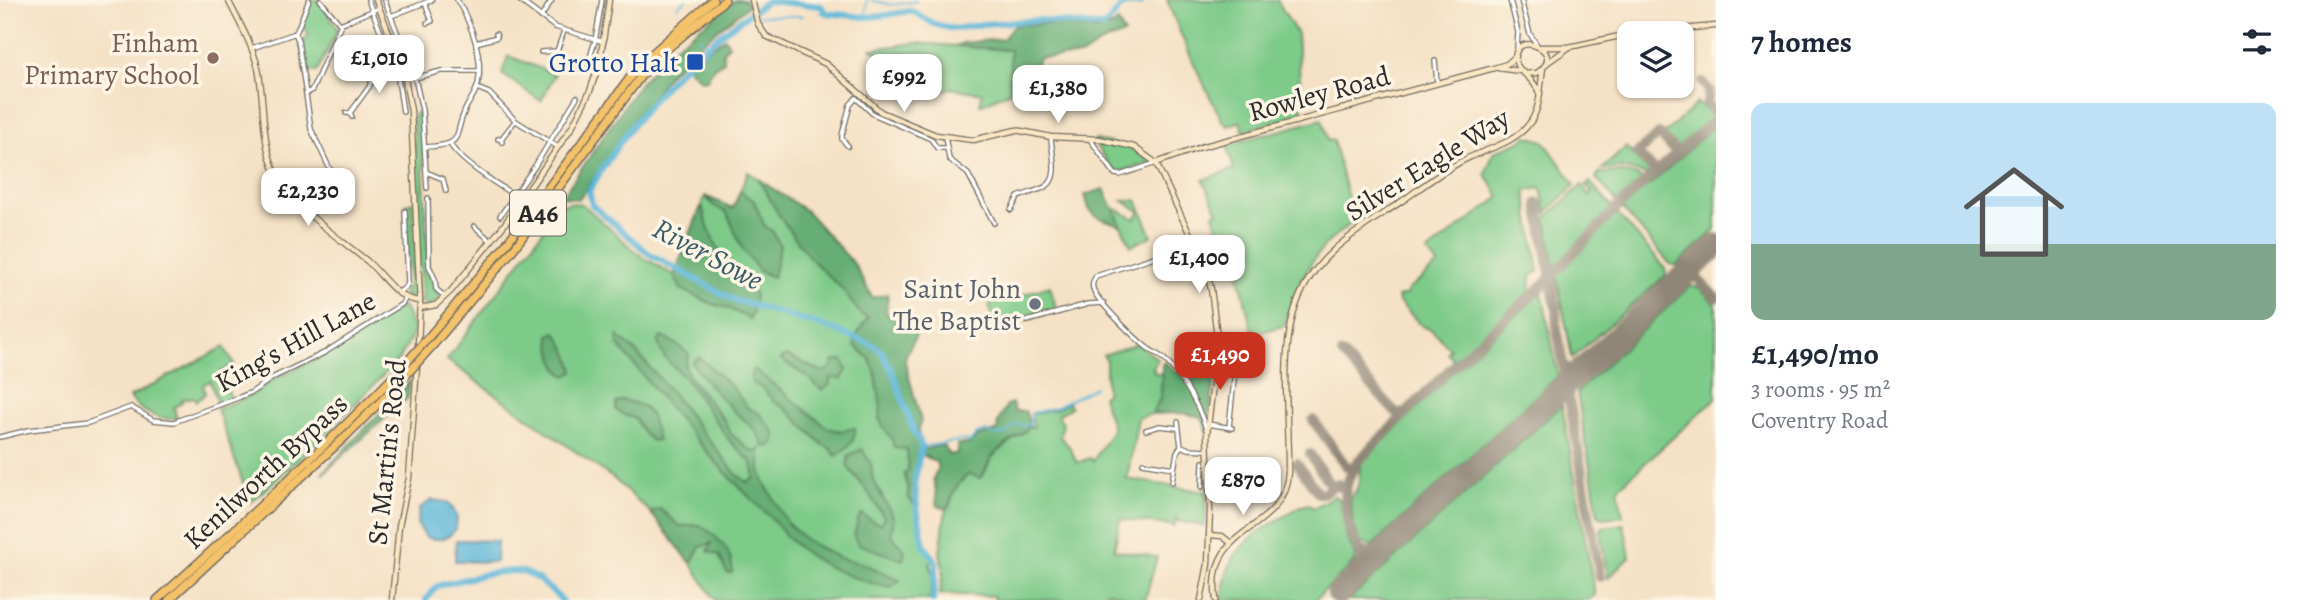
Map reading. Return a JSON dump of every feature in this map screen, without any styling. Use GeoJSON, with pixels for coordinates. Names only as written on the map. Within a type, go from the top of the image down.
{"type":"FeatureCollection","features":[{"type":"Feature","properties":{"kind":"highway","name":"A46"},"geometry":{"type":"LineString","coordinates":[[610,103],[615,92],[635,67],[706,0]]}},
{"type":"Feature","properties":{"kind":"highway","name":"A46"},"geometry":{"type":"LineString","coordinates":[[610,103],[646,58],[713,0]]}},
{"type":"Feature","properties":{"kind":"highway"},"geometry":{"type":"LineString","coordinates":[[698,22],[725,0]]}},
{"type":"Feature","properties":{"kind":"highway","name":"A46"},"geometry":{"type":"LineString","coordinates":[[698,22],[731,0]]}},
{"type":"Feature","properties":{"kind":"highway","name":"Kenilworth Bypass"},"geometry":{"type":"LineString","coordinates":[[169,600],[327,454],[401,381],[512,251],[638,79],[667,48],[698,22]]}},
{"type":"Feature","properties":{"kind":"highway","name":"Kenilworth Bypass"},"geometry":{"type":"LineString","coordinates":[[157,600],[296,473],[399,370],[504,247],[610,103]]}},
{"type":"Feature","properties":{"kind":"street"},"geometry":{"type":"LineString","coordinates":[[228,0],[252,48],[261,88],[268,151],[281,181],[304,208],[374,267],[398,293],[405,299],[420,301]]}},
{"type":"Feature","properties":{"kind":"street"},"geometry":{"type":"LineString","coordinates":[[252,48],[299,30],[309,0]]}},
{"type":"Feature","properties":{"kind":"street"},"geometry":{"type":"LineString","coordinates":[[320,0],[341,24]]}},
{"type":"Feature","properties":{"kind":"street"},"geometry":{"type":"LineString","coordinates":[[368,0],[397,73],[403,112]]}},
{"type":"Feature","properties":{"kind":"street","name":"St Martin's Road"},"geometry":{"type":"LineString","coordinates":[[376,0],[403,68],[411,111],[420,301],[409,478],[397,543],[392,600]]}},
{"type":"Feature","properties":{"kind":"street"},"geometry":{"type":"LineString","coordinates":[[391,16],[432,0]]}},
{"type":"Feature","properties":{"kind":"street"},"geometry":{"type":"LineString","coordinates":[[425,147],[450,144],[456,138],[466,107],[477,88],[479,71],[476,43],[457,0]]}},
{"type":"Feature","properties":{"kind":"street"},"geometry":{"type":"LineString","coordinates":[[519,0],[564,31],[604,43]]}},
{"type":"Feature","properties":{"kind":"street"},"geometry":{"type":"LineString","coordinates":[[541,17],[552,0]]}},
{"type":"Feature","properties":{"kind":"street"},"geometry":{"type":"LineString","coordinates":[[587,67],[595,41],[602,0]]}},
{"type":"Feature","properties":{"kind":"street"},"geometry":{"type":"LineString","coordinates":[[420,308],[433,307],[445,297],[491,242],[572,127],[589,93],[604,43],[609,0]]}},
{"type":"Feature","properties":{"kind":"street"},"geometry":{"type":"LineString","coordinates":[[1510,0],[1518,32],[1516,64],[1523,72],[1537,73],[1569,47]]}},
{"type":"Feature","properties":{"kind":"street"},"geometry":{"type":"LineString","coordinates":[[1521,0],[1530,34],[1546,57],[1544,67]]}},
{"type":"Feature","properties":{"kind":"street"},"geometry":{"type":"LineString","coordinates":[[385,1],[415,78],[422,110],[427,188]]}},
{"type":"Feature","properties":{"kind":"street"},"geometry":{"type":"LineString","coordinates":[[425,3],[432,21],[428,23]]}},
{"type":"Feature","properties":{"kind":"street"},"geometry":{"type":"LineString","coordinates":[[752,3],[760,28],[766,36],[826,64],[873,114],[931,139],[937,148],[945,148]]}},
{"type":"Feature","properties":{"kind":"street"},"geometry":{"type":"LineString","coordinates":[[306,93],[312,90],[341,24],[379,8]]}},
{"type":"Feature","properties":{"kind":"street"},"geometry":{"type":"LineString","coordinates":[[1694,28],[1716,26]]}},
{"type":"Feature","properties":{"kind":"street"},"geometry":{"type":"LineString","coordinates":[[541,52],[557,51],[564,31]]}},
{"type":"Feature","properties":{"kind":"street"},"geometry":{"type":"LineString","coordinates":[[295,33],[312,131],[336,184],[304,208]]}},
{"type":"Feature","properties":{"kind":"street"},"geometry":{"type":"LineString","coordinates":[[476,43],[497,37],[496,34]]}},
{"type":"Feature","properties":{"kind":"street"},"geometry":{"type":"LineString","coordinates":[[1516,54],[1526,45],[1569,47],[1617,37]]}},
{"type":"Feature","properties":{"kind":"street","name":"Rowley Road"},"geometry":{"type":"LineString","coordinates":[[1156,163],[1201,147],[1494,68],[1507,64],[1516,54]]}},
{"type":"Feature","properties":{"kind":"street"},"geometry":{"type":"LineString","coordinates":[[349,114],[369,87],[378,68],[393,61]]}},
{"type":"Feature","properties":{"kind":"street"},"geometry":{"type":"LineString","coordinates":[[1435,61],[1437,82]]}},
{"type":"Feature","properties":{"kind":"street","name":"Silver Eagle Way"},"geometry":{"type":"LineString","coordinates":[[1216,600],[1214,583],[1220,556],[1231,543],[1271,511],[1286,489],[1289,464],[1288,338],[1295,305],[1310,276],[1339,244],[1437,176],[1461,161],[1518,135],[1536,111],[1544,67]]}},
{"type":"Feature","properties":{"kind":"street","name":"Rowley Road"},"geometry":{"type":"LineString","coordinates":[[1494,68],[1523,72]]}},
{"type":"Feature","properties":{"kind":"street"},"geometry":{"type":"LineString","coordinates":[[1436,69],[1444,80]]}},
{"type":"Feature","properties":{"kind":"street"},"geometry":{"type":"LineString","coordinates":[[415,78],[441,71],[479,71]]}},
{"type":"Feature","properties":{"kind":"street","name":"Silver Eagle Way"},"geometry":{"type":"LineString","coordinates":[[1523,72],[1533,80],[1539,94]]}},
{"type":"Feature","properties":{"kind":"street"},"geometry":{"type":"LineString","coordinates":[[477,88],[489,93],[516,121],[558,147]]}},
{"type":"Feature","properties":{"kind":"street"},"geometry":{"type":"LineString","coordinates":[[1352,90],[1356,105]]}},
{"type":"Feature","properties":{"kind":"street"},"geometry":{"type":"LineString","coordinates":[[857,96],[881,112],[945,137],[979,139],[1016,130],[1051,137],[1088,138],[1134,147],[1156,163],[1205,266],[1211,289],[1218,344],[1207,434],[1208,564],[1201,600]]}},
{"type":"Feature","properties":{"kind":"street"},"geometry":{"type":"LineString","coordinates":[[848,146],[842,135],[850,105],[857,96]]}},
{"type":"Feature","properties":{"kind":"street"},"geometry":{"type":"LineString","coordinates":[[500,216],[577,97]]}},
{"type":"Feature","properties":{"kind":"street"},"geometry":{"type":"LineString","coordinates":[[411,111],[422,110]]}},
{"type":"Feature","properties":{"kind":"street"},"geometry":{"type":"LineString","coordinates":[[500,140],[516,121]]}},
{"type":"Feature","properties":{"kind":"street"},"geometry":{"type":"LineString","coordinates":[[945,137],[945,148],[951,163],[968,174],[994,223]]}},
{"type":"Feature","properties":{"kind":"street"},"geometry":{"type":"LineString","coordinates":[[1011,209],[1018,197],[1051,182],[1054,173],[1051,137]]}},
{"type":"Feature","properties":{"kind":"street"},"geometry":{"type":"LineString","coordinates":[[1088,138],[1112,174],[1120,175],[1156,163]]}},
{"type":"Feature","properties":{"kind":"street"},"geometry":{"type":"LineString","coordinates":[[450,144],[455,152],[522,200]]}},
{"type":"Feature","properties":{"kind":"street"},"geometry":{"type":"LineString","coordinates":[[426,172],[443,179],[446,191]]}},
{"type":"Feature","properties":{"kind":"street"},"geometry":{"type":"LineString","coordinates":[[428,198],[429,266],[437,291],[445,297]]}},
{"type":"Feature","properties":{"kind":"street"},"geometry":{"type":"LineString","coordinates":[[398,293],[408,283],[405,211]]}},
{"type":"Feature","properties":{"kind":"street"},"geometry":{"type":"LineString","coordinates":[[474,226],[491,242]]}},
{"type":"Feature","properties":{"kind":"street"},"geometry":{"type":"LineString","coordinates":[[1196,244],[1096,276],[1093,280],[1095,293],[1104,303],[1137,339],[1166,360],[1175,371],[1195,403],[1207,434]]}},
{"type":"Feature","properties":{"kind":"street"},"geometry":{"type":"LineString","coordinates":[[1205,266],[1219,261],[1226,268],[1232,267]]}},
{"type":"Feature","properties":{"kind":"street"},"geometry":{"type":"LineString","coordinates":[[1088,304],[1095,293]]}},
{"type":"Feature","properties":{"kind":"street","name":"King's Hill Lane"},"geometry":{"type":"LineString","coordinates":[[0,437],[29,430],[88,423],[131,407],[153,419],[174,422],[252,392],[274,377],[324,353],[402,304],[405,299]]}},
{"type":"Feature","properties":{"kind":"street"},"geometry":{"type":"LineString","coordinates":[[1027,321],[1088,304],[1104,303]]}},
{"type":"Feature","properties":{"kind":"street"},"geometry":{"type":"LineString","coordinates":[[1208,425],[1231,427],[1236,361]]}},
{"type":"Feature","properties":{"kind":"street"},"geometry":{"type":"LineString","coordinates":[[1172,482],[1177,452],[1181,446],[1178,422]]}},
{"type":"Feature","properties":{"kind":"street"},"geometry":{"type":"LineString","coordinates":[[1146,430],[1160,426],[1177,428]]}},
{"type":"Feature","properties":{"kind":"street"},"geometry":{"type":"LineString","coordinates":[[1181,446],[1207,450]]}},
{"type":"Feature","properties":{"kind":"street"},"geometry":{"type":"LineString","coordinates":[[1202,487],[1206,478],[1203,462]]}},
{"type":"Feature","properties":{"kind":"street"},"geometry":{"type":"LineString","coordinates":[[1143,463],[1174,468]]}},
{"type":"Feature","properties":{"kind":"street"},"geometry":{"type":"LineString","coordinates":[[1209,535],[1222,536],[1231,543]]}},
{"type":"Feature","properties":{"kind":"green space"},"geometry":{"type":"Polygon","coordinates":[[[311,0],[319,0],[338,29],[317,72],[304,71],[303,64],[306,62],[300,44],[308,37],[307,30],[301,26],[311,0]]]}},
{"type":"Feature","properties":{"kind":"green space"},"geometry":{"type":"Polygon","coordinates":[[[735,0],[744,0],[749,5],[701,43],[668,75],[579,199],[562,197],[640,83],[672,49],[735,0]]]}},
{"type":"Feature","properties":{"kind":"green space"},"geometry":{"type":"Polygon","coordinates":[[[1167,0],[1277,0],[1297,34],[1302,114],[1243,131],[1240,121],[1228,126],[1223,122],[1193,62],[1167,0]]]}},
{"type":"Feature","properties":{"kind":"green space"},"geometry":{"type":"Polygon","coordinates":[[[1118,22],[1124,34],[1099,44],[1081,56],[1039,58],[1031,80],[1023,90],[1010,91],[1010,50],[957,46],[962,43],[1003,39],[1012,27],[1017,25],[1057,24],[1104,29],[1118,22]]]}},
{"type":"Feature","properties":{"kind":"green space"},"geometry":{"type":"Polygon","coordinates":[[[725,38],[729,45],[723,51],[724,61],[714,67],[707,79],[701,80],[688,66],[725,38]]]}},
{"type":"Feature","properties":{"kind":"green space"},"geometry":{"type":"Polygon","coordinates":[[[915,43],[1010,50],[1010,91],[980,105],[982,93],[950,88],[941,92],[919,83],[872,49],[915,43]]]}},
{"type":"Feature","properties":{"kind":"green space"},"geometry":{"type":"Polygon","coordinates":[[[508,56],[555,74],[541,101],[502,74],[508,56]]]}},
{"type":"Feature","properties":{"kind":"green space"},"geometry":{"type":"Polygon","coordinates":[[[1697,103],[1709,111],[1712,119],[1679,149],[1664,134],[1697,103]]]}},
{"type":"Feature","properties":{"kind":"green space"},"geometry":{"type":"Polygon","coordinates":[[[417,112],[421,116],[428,266],[440,296],[437,302],[426,306],[422,302],[413,117],[417,112]]]}},
{"type":"Feature","properties":{"kind":"green space"},"geometry":{"type":"Polygon","coordinates":[[[1322,119],[1328,141],[1333,140],[1354,222],[1328,242],[1308,267],[1294,295],[1284,326],[1253,334],[1238,271],[1223,251],[1214,214],[1218,212],[1203,180],[1234,169],[1227,145],[1322,119]]]}},
{"type":"Feature","properties":{"kind":"green space"},"geometry":{"type":"Polygon","coordinates":[[[1714,126],[1716,229],[1677,265],[1671,265],[1596,178],[1599,173],[1626,173],[1645,180],[1650,185],[1714,126]]]}},
{"type":"Feature","properties":{"kind":"green space"},"geometry":{"type":"Polygon","coordinates":[[[1527,136],[1544,141],[1575,185],[1546,213],[1541,188],[1525,191],[1539,271],[1531,276],[1530,291],[1454,361],[1447,353],[1450,349],[1432,330],[1422,326],[1399,302],[1398,297],[1406,295],[1408,290],[1438,265],[1427,252],[1500,197],[1485,174],[1494,152],[1527,136]]]}},
{"type":"Feature","properties":{"kind":"green space"},"geometry":{"type":"Polygon","coordinates":[[[1093,141],[1133,150],[1151,163],[1115,173],[1093,141]]]}},
{"type":"Feature","properties":{"kind":"green space"},"geometry":{"type":"Polygon","coordinates":[[[1626,147],[1652,173],[1650,176],[1622,168],[1602,169],[1626,147]]]}},
{"type":"Feature","properties":{"kind":"green space"},"geometry":{"type":"Polygon","coordinates":[[[748,172],[806,211],[854,264],[873,298],[875,346],[920,441],[915,480],[916,503],[924,545],[933,559],[930,564],[933,575],[930,600],[715,600],[691,563],[650,512],[614,479],[447,360],[562,205],[582,204],[641,256],[674,275],[705,196],[733,208],[748,172]]]}},
{"type":"Feature","properties":{"kind":"green space"},"geometry":{"type":"Polygon","coordinates":[[[759,180],[805,210],[854,264],[872,298],[888,294],[886,312],[902,327],[913,325],[917,329],[905,362],[921,421],[918,429],[921,450],[944,446],[949,455],[957,453],[957,444],[969,444],[978,436],[997,431],[998,422],[1007,405],[1012,403],[1015,411],[1025,411],[1029,423],[1026,431],[995,454],[980,478],[969,474],[962,480],[946,509],[937,505],[933,479],[938,468],[936,462],[921,454],[915,480],[917,508],[908,497],[904,473],[908,471],[907,449],[894,448],[892,439],[879,418],[881,408],[875,371],[869,358],[855,346],[855,338],[868,317],[861,315],[841,288],[810,258],[780,217],[759,180]]]}},
{"type":"Feature","properties":{"kind":"green space"},"geometry":{"type":"Polygon","coordinates":[[[1590,182],[1665,268],[1666,275],[1572,358],[1546,218],[1582,185],[1589,195],[1592,191],[1586,185],[1590,182]]]}},
{"type":"Feature","properties":{"kind":"green space"},"geometry":{"type":"Polygon","coordinates":[[[1104,189],[1122,226],[1097,217],[1089,209],[1085,195],[1104,189]]]}},
{"type":"Feature","properties":{"kind":"green space"},"geometry":{"type":"Polygon","coordinates":[[[740,191],[754,201],[764,225],[773,232],[780,246],[773,277],[759,271],[742,248],[727,213],[713,205],[705,196],[733,209],[740,191]]]}},
{"type":"Feature","properties":{"kind":"green space"},"geometry":{"type":"Polygon","coordinates":[[[1137,200],[1152,236],[1131,246],[1112,207],[1135,219],[1140,211],[1123,201],[1137,200]]]}},
{"type":"Feature","properties":{"kind":"green space"},"geometry":{"type":"Polygon","coordinates":[[[413,202],[416,294],[410,298],[403,294],[409,283],[406,204],[413,202]]]}},
{"type":"Feature","properties":{"kind":"green space"},"geometry":{"type":"Polygon","coordinates":[[[702,205],[709,229],[721,254],[755,294],[750,319],[681,289],[674,275],[702,205]]]}},
{"type":"Feature","properties":{"kind":"green space"},"geometry":{"type":"Polygon","coordinates":[[[1050,286],[1057,311],[996,328],[989,305],[1050,286]]]}},
{"type":"Feature","properties":{"kind":"green space"},"geometry":{"type":"Polygon","coordinates":[[[1690,286],[1700,288],[1716,305],[1716,398],[1618,488],[1623,516],[1602,518],[1598,514],[1577,392],[1690,286]]]}},
{"type":"Feature","properties":{"kind":"green space"},"geometry":{"type":"Polygon","coordinates":[[[1542,292],[1558,376],[1372,546],[1360,543],[1353,522],[1350,499],[1358,487],[1362,462],[1459,366],[1542,292]]]}},
{"type":"Feature","properties":{"kind":"green space"},"geometry":{"type":"Polygon","coordinates":[[[403,306],[415,331],[400,358],[323,437],[250,503],[217,409],[252,395],[270,381],[325,355],[403,306]]]}},
{"type":"Feature","properties":{"kind":"green space"},"geometry":{"type":"Polygon","coordinates":[[[556,332],[573,367],[574,372],[566,376],[555,363],[552,352],[550,335],[556,332]]]}},
{"type":"Feature","properties":{"kind":"green space"},"geometry":{"type":"Polygon","coordinates":[[[618,336],[638,354],[736,474],[747,482],[755,478],[752,463],[730,441],[685,378],[664,357],[658,343],[661,337],[689,354],[685,365],[689,377],[724,420],[731,434],[749,449],[756,452],[760,449],[760,470],[764,482],[788,524],[807,541],[839,558],[864,564],[900,580],[891,587],[864,581],[825,565],[791,541],[689,432],[618,345],[618,336]]]}},
{"type":"Feature","properties":{"kind":"green space"},"geometry":{"type":"Polygon","coordinates":[[[1137,344],[1158,359],[1153,368],[1155,373],[1162,374],[1162,385],[1152,414],[1138,418],[1127,479],[1207,492],[1205,526],[1177,521],[1176,518],[1174,526],[1120,519],[1114,550],[1157,557],[1145,600],[1107,591],[1105,600],[994,600],[994,596],[940,594],[943,570],[940,552],[946,509],[950,505],[954,490],[969,473],[980,478],[992,457],[1029,427],[1034,427],[1031,414],[1056,409],[1068,403],[1071,407],[1058,415],[1063,423],[1060,437],[1069,446],[1077,463],[1090,458],[1093,461],[1113,429],[1102,396],[1106,394],[1106,359],[1103,355],[1137,344]]]}},
{"type":"Feature","properties":{"kind":"green space"},"geometry":{"type":"Polygon","coordinates":[[[224,347],[234,364],[221,372],[231,399],[218,404],[210,381],[203,385],[205,394],[196,401],[194,397],[181,400],[182,403],[174,407],[177,419],[170,419],[145,411],[130,397],[224,347]]]}},
{"type":"Feature","properties":{"kind":"green space"},"geometry":{"type":"Polygon","coordinates":[[[786,356],[825,372],[832,367],[834,361],[843,360],[847,370],[842,379],[830,378],[830,384],[822,391],[810,379],[780,359],[786,356]]]}},
{"type":"Feature","properties":{"kind":"green space"},"geometry":{"type":"Polygon","coordinates":[[[699,357],[731,386],[748,408],[760,414],[775,433],[775,441],[771,446],[763,447],[754,429],[728,405],[692,363],[699,357]]]}},
{"type":"Feature","properties":{"kind":"green space"},"geometry":{"type":"Polygon","coordinates":[[[1164,362],[1175,371],[1215,374],[1207,434],[1202,417],[1182,413],[1152,414],[1161,397],[1164,362]]]}},
{"type":"Feature","properties":{"kind":"green space"},"geometry":{"type":"Polygon","coordinates":[[[754,369],[828,428],[840,431],[855,428],[850,445],[836,456],[785,408],[773,401],[763,388],[752,383],[751,373],[754,369]]]}},
{"type":"Feature","properties":{"kind":"green space"},"geometry":{"type":"Polygon","coordinates":[[[410,381],[408,398],[321,475],[410,381]]]}},
{"type":"Feature","properties":{"kind":"green space"},"geometry":{"type":"Polygon","coordinates":[[[623,400],[643,406],[651,416],[658,440],[652,441],[634,418],[616,410],[616,403],[623,400]]]}},
{"type":"Feature","properties":{"kind":"green space"},"geometry":{"type":"Polygon","coordinates":[[[1562,405],[1595,595],[1588,600],[1349,600],[1562,405]]]}},
{"type":"Feature","properties":{"kind":"green space"},"geometry":{"type":"Polygon","coordinates":[[[862,449],[871,464],[873,480],[894,518],[891,534],[905,551],[903,560],[858,544],[854,537],[858,519],[862,514],[881,524],[884,517],[847,466],[849,455],[862,449]]]}},
{"type":"Feature","properties":{"kind":"green space"},"geometry":{"type":"Polygon","coordinates":[[[1334,496],[1340,500],[1347,538],[1356,557],[1355,562],[1315,600],[1223,600],[1229,566],[1247,542],[1301,506],[1309,504],[1313,508],[1334,496]]]}},
{"type":"Feature","properties":{"kind":"green space"},"geometry":{"type":"Polygon","coordinates":[[[660,509],[680,526],[700,525],[713,534],[728,551],[732,573],[727,573],[719,555],[708,551],[712,543],[700,547],[691,563],[650,512],[660,509]]]}},
{"type":"Feature","properties":{"kind":"green space"},"geometry":{"type":"Polygon","coordinates":[[[1624,524],[1630,557],[1608,578],[1600,532],[1603,527],[1624,524]]]}},
{"type":"Feature","properties":{"kind":"water"},"geometry":{"type":"Polygon","coordinates":[[[432,500],[446,502],[456,516],[454,530],[443,538],[426,537],[417,524],[420,508],[432,500]]]}},
{"type":"Feature","properties":{"kind":"water"},"geometry":{"type":"Polygon","coordinates":[[[456,540],[497,541],[496,562],[455,561],[456,540]]]}},
{"type":"Feature","properties":{"kind":"waterway"},"geometry":{"type":"LineString","coordinates":[[677,7],[686,0]]}},
{"type":"Feature","properties":{"kind":"waterway"},"geometry":{"type":"LineString","coordinates":[[865,17],[867,0]]}},
{"type":"Feature","properties":{"kind":"waterway"},"geometry":{"type":"LineString","coordinates":[[871,0],[892,5],[917,1]]}},
{"type":"Feature","properties":{"kind":"waterway","name":"River Sowe"},"geometry":{"type":"LineString","coordinates":[[933,600],[936,562],[924,545],[917,508],[915,480],[920,441],[882,352],[875,346],[820,325],[734,300],[708,286],[648,253],[592,205],[589,191],[614,151],[657,95],[714,40],[767,1],[821,6],[826,13],[865,17],[909,11],[934,24],[954,29],[1042,20],[1103,27],[1122,7],[1140,4],[1143,0]]}},
{"type":"Feature","properties":{"kind":"waterway","name":"River Sowe"},"geometry":{"type":"LineString","coordinates":[[820,13],[826,13]]}},
{"type":"Feature","properties":{"kind":"waterway"},"geometry":{"type":"LineString","coordinates":[[758,16],[802,16]]}},
{"type":"Feature","properties":{"kind":"waterway"},"geometry":{"type":"LineString","coordinates":[[701,38],[706,46]]}},
{"type":"Feature","properties":{"kind":"waterway"},"geometry":{"type":"LineString","coordinates":[[921,447],[964,440],[970,442],[977,434],[987,431],[993,435],[1004,435],[1015,425],[1030,425],[1032,413],[1057,407],[1095,387]]}},
{"type":"Feature","properties":{"kind":"waterway"},"geometry":{"type":"LineString","coordinates":[[426,600],[437,586],[486,574],[512,571],[524,572],[538,579],[562,600]]}},
{"type":"Feature","properties":{"kind":"taxiway"},"geometry":{"type":"LineString","coordinates":[[1703,83],[1709,90],[1707,103],[1716,114]]}},
{"type":"Feature","properties":{"kind":"taxiway"},"geometry":{"type":"LineString","coordinates":[[1363,571],[1365,562],[1349,525],[1345,500],[1350,475],[1357,462],[1456,363],[1541,287],[1617,208],[1716,118]]}},
{"type":"Feature","properties":{"kind":"taxiway"},"geometry":{"type":"LineString","coordinates":[[1656,173],[1637,153],[1659,134],[1675,151],[1680,151]]}},
{"type":"Feature","properties":{"kind":"taxiway"},"geometry":{"type":"LineString","coordinates":[[1538,203],[1600,577]]}},
{"type":"Feature","properties":{"kind":"taxiway"},"geometry":{"type":"LineString","coordinates":[[1684,275],[1694,275],[1716,298]]}},
{"type":"Feature","properties":{"kind":"taxiway"},"geometry":{"type":"LineString","coordinates":[[1342,354],[1395,412],[1407,413]]}},
{"type":"Feature","properties":{"kind":"taxiway"},"geometry":{"type":"LineString","coordinates":[[1563,365],[1572,370],[1585,366]]}},
{"type":"Feature","properties":{"kind":"taxiway"},"geometry":{"type":"LineString","coordinates":[[1552,397],[1564,395],[1569,401]]}},
{"type":"Feature","properties":{"kind":"taxiway"},"geometry":{"type":"LineString","coordinates":[[1313,420],[1346,466],[1354,467]]}},
{"type":"Feature","properties":{"kind":"taxiway"},"geometry":{"type":"LineString","coordinates":[[1310,454],[1328,482],[1339,487]]}},
{"type":"Feature","properties":{"kind":"taxiway"},"geometry":{"type":"LineString","coordinates":[[1297,463],[1318,493],[1338,484]]}},
{"type":"Feature","properties":{"kind":"taxiway"},"geometry":{"type":"LineString","coordinates":[[1358,550],[1370,554],[1386,549]]}},
{"type":"Feature","properties":{"kind":"runway"},"geometry":{"type":"LineString","coordinates":[[1339,593],[1716,246]]}},
{"type":"Feature","properties":{"kind":"place","name":"Finham Primary School"},"geometry":{"type":"Point","coordinates":[213,58]}},
{"type":"Feature","properties":{"kind":"place","name":"Grotto Halt"},"geometry":{"type":"Point","coordinates":[695,62]}},
{"type":"Feature","properties":{"kind":"place","name":"Saint John The Baptist"},"geometry":{"type":"Point","coordinates":[1035,304]}}]}
